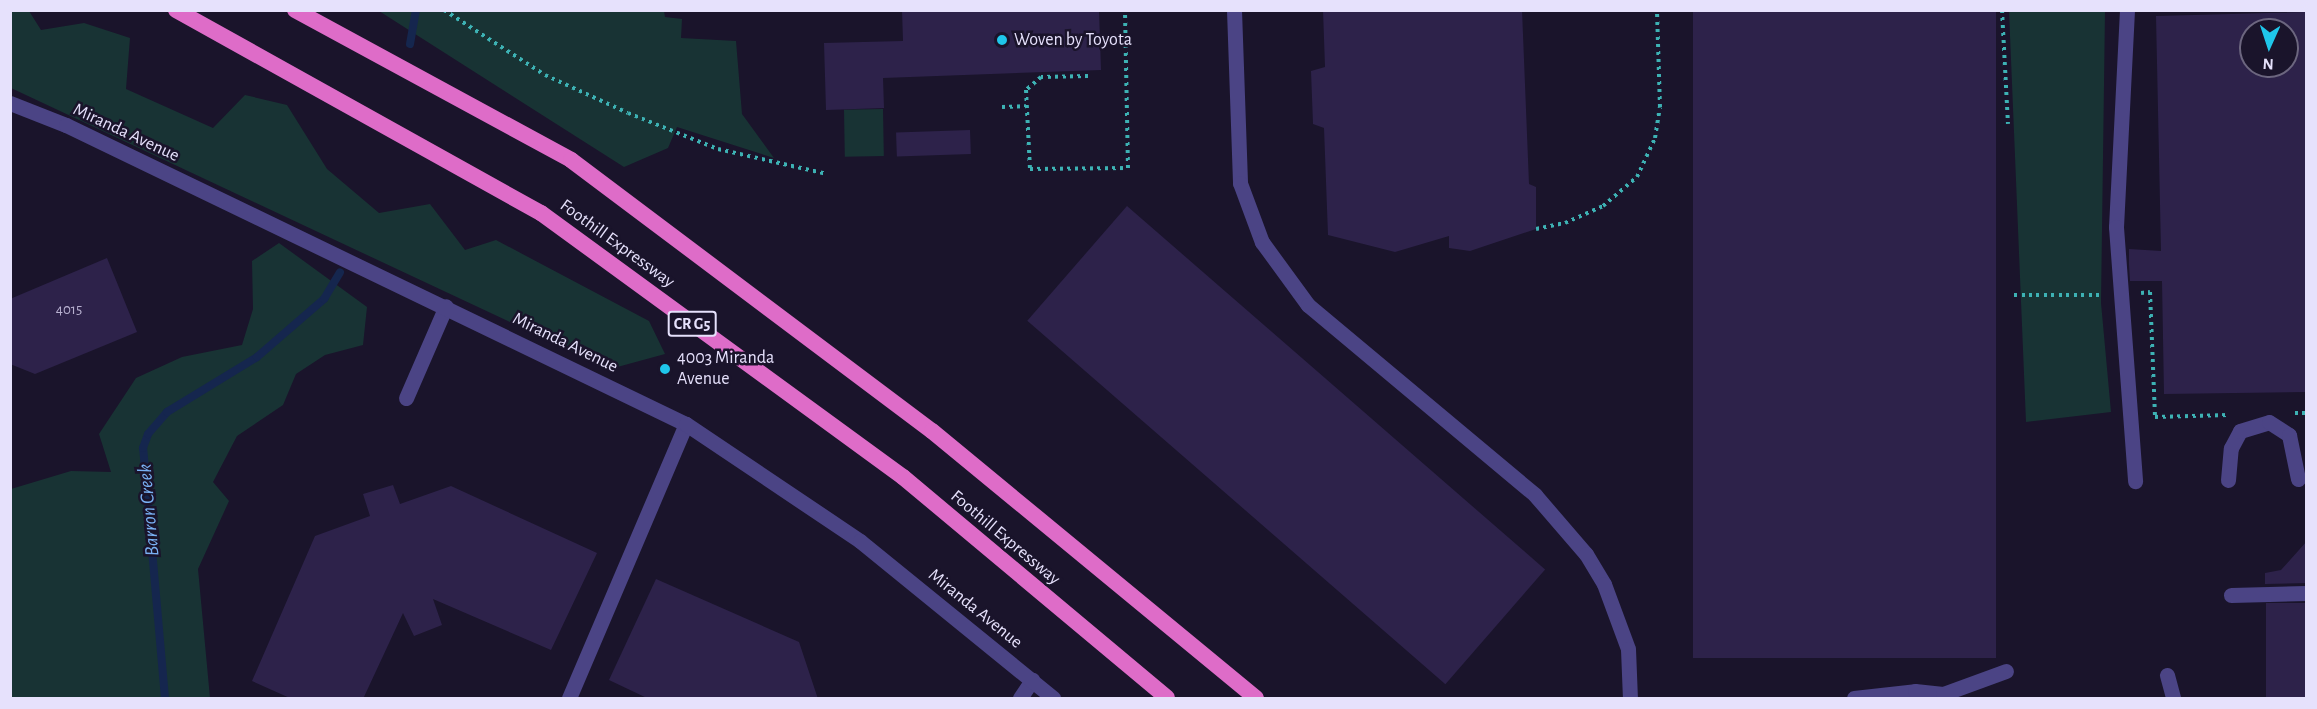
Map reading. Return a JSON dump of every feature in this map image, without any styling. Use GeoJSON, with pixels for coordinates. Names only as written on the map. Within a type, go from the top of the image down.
{"type":"FeatureCollection","features":[{"type":"Feature","properties":{"kind":"highway","name":"Foothill Expressway"},"geometry":{"type":"LineString","coordinates":[[176,10],[541,213],[903,477],[1167,699]]}},
{"type":"Feature","properties":{"kind":"highway","name":"Foothill Expressway"},"geometry":{"type":"LineString","coordinates":[[295,10],[571,160],[932,431],[1256,699]]}},
{"type":"Feature","properties":{"kind":"street"},"geometry":{"type":"LineString","coordinates":[[1234,10],[1240,183],[1262,242],[1308,305],[1527,488],[1586,554],[1604,584],[1628,649],[1630,699]]}},
{"type":"Feature","properties":{"kind":"street"},"geometry":{"type":"LineString","coordinates":[[2127,10],[2116,227],[2135,482]]}},
{"type":"Feature","properties":{"kind":"street","name":"Miranda Avenue"},"geometry":{"type":"LineString","coordinates":[[10,103],[66,125],[446,306],[686,424],[860,541],[1053,699]]}},
{"type":"Feature","properties":{"kind":"street"},"geometry":{"type":"LineString","coordinates":[[406,398],[446,306]]}},
{"type":"Feature","properties":{"kind":"street"},"geometry":{"type":"LineString","coordinates":[[2228,480],[2231,448],[2240,431],[2269,422],[2289,435],[2298,479]]}},
{"type":"Feature","properties":{"kind":"street"},"geometry":{"type":"LineString","coordinates":[[569,699],[686,424]]}},
{"type":"Feature","properties":{"kind":"street"},"geometry":{"type":"LineString","coordinates":[[2231,595],[2307,593]]}},
{"type":"Feature","properties":{"kind":"street"},"geometry":{"type":"LineString","coordinates":[[1854,699],[1915,691],[1943,694],[2006,671]]}},
{"type":"Feature","properties":{"kind":"street"},"geometry":{"type":"LineString","coordinates":[[2167,675],[2173,699]]}},
{"type":"Feature","properties":{"kind":"street"},"geometry":{"type":"LineString","coordinates":[[1020,699],[1032,680]]}},
{"type":"Feature","properties":{"kind":"path"},"geometry":{"type":"LineString","coordinates":[[444,10],[545,75],[628,113],[718,149],[827,174]]}},
{"type":"Feature","properties":{"kind":"path"},"geometry":{"type":"LineString","coordinates":[[1088,76],[1045,75],[1026,90],[1030,169],[1128,168],[1125,10]]}},
{"type":"Feature","properties":{"kind":"path"},"geometry":{"type":"LineString","coordinates":[[1536,229],[1565,223],[1603,206],[1637,177],[1655,138],[1660,107],[1657,10]]}},
{"type":"Feature","properties":{"kind":"path"},"geometry":{"type":"LineString","coordinates":[[2002,10],[2008,124]]}},
{"type":"Feature","properties":{"kind":"path"},"geometry":{"type":"LineString","coordinates":[[1002,107],[1026,106]]}},
{"type":"Feature","properties":{"kind":"green space"},"geometry":{"type":"Polygon","coordinates":[[[10,11],[29,11],[41,30],[84,23],[130,38],[126,89],[213,128],[245,95],[287,105],[327,169],[379,213],[430,204],[465,250],[496,240],[649,321],[665,354],[610,369],[11,88],[10,11]]]}},
{"type":"Feature","properties":{"kind":"green space"},"geometry":{"type":"Polygon","coordinates":[[[379,11],[664,11],[665,17],[682,19],[681,38],[736,41],[742,114],[774,158],[677,127],[668,148],[624,167],[379,11]]]}},
{"type":"Feature","properties":{"kind":"green space"},"geometry":{"type":"Polygon","coordinates":[[[2009,11],[2105,11],[2101,303],[2111,412],[2026,422],[2009,11]]]}},
{"type":"Feature","properties":{"kind":"green space"},"geometry":{"type":"Polygon","coordinates":[[[883,109],[884,156],[845,157],[844,110],[883,109]]]}},
{"type":"Feature","properties":{"kind":"green space"},"geometry":{"type":"Polygon","coordinates":[[[279,243],[367,307],[363,345],[325,355],[296,374],[283,405],[237,436],[213,482],[229,501],[198,569],[210,698],[11,698],[11,489],[71,471],[111,472],[99,434],[136,378],[182,357],[242,345],[253,309],[252,261],[279,243]]]}},
{"type":"Feature","properties":{"kind":"building","name":"Woven by Toyota"},"geometry":{"type":"Polygon","coordinates":[[[902,10],[1099,10],[1101,70],[883,78],[884,108],[826,110],[824,43],[903,41],[902,10]]]}},
{"type":"Feature","properties":{"kind":"building"},"geometry":{"type":"Polygon","coordinates":[[[1323,10],[1522,10],[1529,184],[1536,187],[1536,229],[1470,251],[1449,248],[1449,236],[1395,252],[1328,235],[1324,128],[1313,124],[1311,71],[1325,67],[1323,10]]]}},
{"type":"Feature","properties":{"kind":"building"},"geometry":{"type":"Polygon","coordinates":[[[1693,10],[1996,10],[1996,658],[1693,658],[1693,10]]]}},
{"type":"Feature","properties":{"kind":"building"},"geometry":{"type":"Polygon","coordinates":[[[2307,12],[2307,392],[2164,394],[2162,281],[2130,281],[2129,265],[2129,249],[2161,251],[2156,16],[2307,12]]]}},
{"type":"Feature","properties":{"kind":"building"},"geometry":{"type":"Polygon","coordinates":[[[970,130],[971,154],[897,157],[896,133],[970,130]]]}},
{"type":"Feature","properties":{"kind":"building"},"geometry":{"type":"Polygon","coordinates":[[[1127,206],[1545,569],[1445,684],[1027,321],[1127,206]]]}},
{"type":"Feature","properties":{"kind":"building"},"geometry":{"type":"Polygon","coordinates":[[[107,258],[137,332],[35,374],[10,364],[10,299],[107,258]]]}},
{"type":"Feature","properties":{"kind":"building"},"geometry":{"type":"Polygon","coordinates":[[[393,485],[400,504],[451,486],[597,553],[551,650],[433,599],[442,625],[414,636],[403,613],[363,699],[292,699],[252,681],[315,536],[370,516],[363,494],[393,485]]]}},
{"type":"Feature","properties":{"kind":"building"},"geometry":{"type":"Polygon","coordinates":[[[2307,541],[2307,583],[2265,584],[2265,573],[2281,570],[2307,541]]]}},
{"type":"Feature","properties":{"kind":"building"},"geometry":{"type":"Polygon","coordinates":[[[656,579],[799,642],[818,699],[649,699],[609,680],[656,579]]]}},
{"type":"Feature","properties":{"kind":"building"},"geometry":{"type":"Polygon","coordinates":[[[2266,603],[2306,603],[2306,698],[2266,698],[2266,603]]]}},
{"type":"Feature","properties":{"kind":"waterway","name":"Barron Creek"},"geometry":{"type":"LineString","coordinates":[[410,44],[416,10]]}},
{"type":"Feature","properties":{"kind":"waterway","name":"Barron Creek"},"geometry":{"type":"LineString","coordinates":[[165,698],[143,448],[148,434],[167,412],[257,357],[324,299],[340,272]]}},
{"type":"Feature","properties":{"kind":"place","name":"Woven by Toyota"},"geometry":{"type":"Point","coordinates":[1002,40]}},
{"type":"Feature","properties":{"kind":"place","name":"4003 Miranda Avenue"},"geometry":{"type":"Point","coordinates":[665,369]}}]}
